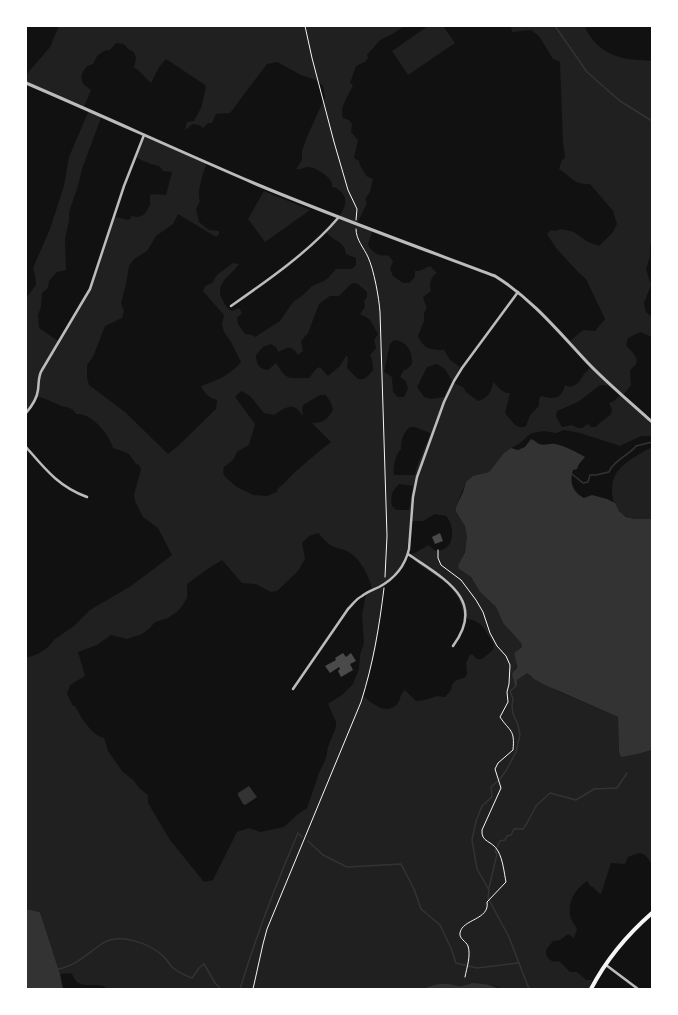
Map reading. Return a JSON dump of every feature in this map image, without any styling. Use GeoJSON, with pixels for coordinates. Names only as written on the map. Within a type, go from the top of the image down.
{"type":"FeatureCollection","features":[{"type":"Feature","properties":{"kind":"main road"},"geometry":{"type":"LineString","coordinates":[[591,989],[605,965],[652,912]]}},
{"type":"Feature","properties":{"kind":"street"},"geometry":{"type":"LineString","coordinates":[[26,83],[255,184],[338,218],[495,276],[518,291],[559,330],[588,363],[611,386],[652,422]]}},
{"type":"Feature","properties":{"kind":"street"},"geometry":{"type":"LineString","coordinates":[[26,413],[36,398],[39,376],[42,370],[90,289],[124,186],[144,134]]}},
{"type":"Feature","properties":{"kind":"street"},"geometry":{"type":"LineString","coordinates":[[231,306],[257,288],[296,257],[328,230],[338,218]]}},
{"type":"Feature","properties":{"kind":"street"},"geometry":{"type":"LineString","coordinates":[[294,689],[350,606],[363,594],[394,577],[400,570],[408,554],[413,497],[417,477],[444,402],[454,380],[462,368],[518,291]]}},
{"type":"Feature","properties":{"kind":"street"},"geometry":{"type":"LineString","coordinates":[[26,447],[56,481],[70,490],[87,496]]}},
{"type":"Feature","properties":{"kind":"street"},"geometry":{"type":"LineString","coordinates":[[408,554],[448,582],[458,594],[465,608],[465,624],[452,646]]}},
{"type":"Feature","properties":{"kind":"street"},"geometry":{"type":"LineString","coordinates":[[605,965],[638,989]]}},
{"type":"Feature","properties":{"kind":"path"},"geometry":{"type":"LineString","coordinates":[[253,989],[267,929],[361,702],[378,637],[385,583],[386,536],[379,300],[369,259],[356,232],[357,209],[348,190],[334,142],[305,26]]}},
{"type":"Feature","properties":{"kind":"path"},"geometry":{"type":"LineString","coordinates":[[438,550],[438,558],[441,565],[461,580],[476,600],[483,612],[490,633],[497,646],[506,656],[510,665],[507,692],[508,702],[500,718],[512,731],[514,736],[513,750],[498,764],[495,772],[501,788],[482,830],[484,840],[491,843],[498,850],[506,882],[487,902],[488,906],[486,911],[462,928],[460,933],[461,938],[468,944],[469,954],[465,976]]}},
{"type":"Feature","properties":{"kind":"shaded area"},"geometry":{"type":"Polygon","coordinates":[[[59,26],[404,26],[380,40],[367,55],[368,58],[365,62],[356,66],[350,83],[353,85],[342,109],[343,118],[349,120],[352,124],[351,132],[358,140],[354,158],[359,161],[360,166],[366,176],[373,179],[370,192],[365,199],[367,203],[357,224],[372,231],[368,245],[376,254],[388,255],[393,261],[390,269],[393,276],[403,283],[409,283],[415,277],[415,271],[419,271],[430,266],[437,273],[431,281],[431,291],[423,297],[427,307],[424,313],[424,321],[418,336],[420,340],[428,348],[444,350],[450,360],[460,367],[452,382],[463,387],[466,392],[478,401],[488,394],[492,388],[493,382],[503,391],[510,393],[505,413],[514,424],[520,427],[526,426],[530,415],[539,406],[539,399],[541,396],[554,398],[559,396],[565,385],[570,387],[578,383],[592,366],[570,341],[583,330],[595,331],[605,319],[586,279],[556,248],[547,234],[551,230],[555,231],[561,229],[574,232],[588,242],[599,246],[613,232],[617,224],[613,211],[590,184],[576,182],[559,169],[562,160],[565,157],[563,143],[560,62],[553,59],[539,36],[531,30],[512,32],[511,26],[591,26],[585,28],[597,44],[607,52],[627,59],[652,61],[652,242],[650,246],[650,257],[646,269],[651,285],[644,303],[646,312],[652,317],[652,337],[640,332],[628,338],[626,345],[637,361],[630,371],[631,385],[623,395],[652,421],[652,436],[641,436],[620,446],[580,433],[564,430],[556,433],[544,431],[530,434],[502,456],[489,472],[466,482],[456,509],[457,514],[465,526],[467,537],[466,548],[459,569],[471,577],[480,592],[496,607],[503,623],[521,643],[522,647],[514,653],[517,665],[513,672],[517,680],[526,672],[531,677],[562,693],[618,717],[619,752],[626,755],[635,755],[652,750],[652,864],[642,853],[628,857],[625,864],[611,863],[601,894],[591,887],[587,881],[583,884],[576,891],[570,904],[570,916],[577,929],[574,938],[568,934],[560,940],[553,941],[546,950],[547,956],[551,961],[559,961],[570,972],[577,972],[586,980],[592,980],[589,989],[501,989],[496,986],[472,983],[460,987],[446,984],[432,985],[423,989],[108,989],[100,985],[80,984],[75,980],[71,973],[60,974],[40,912],[26,909],[26,658],[38,654],[47,648],[55,639],[74,626],[90,610],[131,586],[172,555],[158,528],[143,517],[135,501],[134,495],[141,469],[139,465],[136,464],[129,454],[113,448],[104,431],[94,420],[82,414],[76,414],[71,408],[38,397],[26,414],[26,298],[36,285],[33,268],[50,229],[64,186],[69,157],[89,110],[102,115],[82,169],[69,212],[69,221],[65,239],[66,270],[57,272],[49,281],[48,288],[42,293],[41,307],[38,315],[39,328],[58,341],[84,302],[103,254],[115,217],[128,220],[131,216],[137,217],[144,215],[150,205],[150,195],[166,195],[172,172],[163,171],[159,166],[136,157],[146,134],[207,162],[202,176],[199,192],[200,201],[196,209],[199,222],[209,230],[219,231],[219,234],[216,237],[178,214],[173,224],[156,236],[147,251],[134,259],[129,266],[121,303],[124,311],[122,318],[105,326],[93,357],[87,365],[87,378],[89,385],[125,412],[168,454],[216,409],[217,400],[207,395],[201,386],[224,376],[241,362],[224,332],[222,325],[224,315],[203,291],[205,286],[212,283],[217,275],[233,263],[239,264],[222,284],[220,293],[228,309],[232,311],[239,308],[242,313],[237,318],[238,324],[245,334],[253,335],[255,337],[280,321],[293,302],[312,286],[324,281],[336,269],[352,269],[356,265],[356,258],[346,254],[343,246],[326,232],[342,213],[345,201],[344,196],[335,187],[332,187],[332,182],[318,170],[312,167],[296,169],[302,160],[302,151],[307,137],[325,97],[323,86],[316,80],[301,75],[277,62],[267,64],[230,113],[216,114],[212,123],[208,123],[203,128],[199,125],[193,124],[185,130],[187,122],[194,121],[201,108],[206,88],[205,85],[166,59],[159,67],[151,83],[137,69],[134,68],[136,58],[134,52],[128,49],[124,44],[116,43],[110,50],[104,51],[97,56],[93,64],[87,66],[83,72],[83,84],[91,90],[84,107],[26,82],[26,75],[50,47],[59,26]],[[353,283],[339,296],[330,296],[319,304],[308,333],[301,341],[303,351],[298,355],[291,348],[278,352],[277,348],[271,344],[263,347],[256,355],[259,366],[268,370],[276,363],[286,376],[292,378],[309,378],[316,369],[320,367],[328,376],[340,366],[346,356],[348,357],[347,368],[358,379],[367,377],[373,370],[370,355],[376,348],[374,340],[378,334],[370,320],[360,314],[365,307],[364,301],[367,297],[367,292],[358,284],[353,283]],[[394,340],[390,344],[384,372],[392,377],[393,392],[398,397],[404,397],[408,389],[406,381],[400,377],[404,370],[412,364],[412,360],[410,351],[402,342],[394,340]],[[437,364],[427,367],[417,387],[424,397],[431,399],[444,397],[452,381],[445,369],[437,364]],[[600,385],[578,402],[557,411],[556,417],[562,427],[572,425],[580,428],[588,424],[591,427],[596,427],[611,414],[612,409],[609,403],[614,401],[620,395],[611,386],[600,385]],[[241,391],[235,397],[255,424],[249,445],[237,452],[233,460],[224,467],[223,472],[225,477],[237,487],[253,495],[267,496],[277,492],[278,488],[283,485],[292,475],[331,442],[312,423],[325,420],[333,410],[326,395],[320,395],[303,405],[303,416],[293,407],[285,408],[274,415],[264,413],[250,396],[241,391]],[[410,427],[402,440],[401,449],[395,461],[394,475],[415,475],[417,466],[430,435],[430,433],[415,427],[410,427]],[[399,484],[391,496],[392,506],[396,510],[409,510],[413,486],[399,484]],[[435,514],[423,521],[410,521],[407,549],[398,570],[384,584],[376,647],[364,696],[376,706],[386,709],[395,706],[405,690],[416,701],[437,696],[445,697],[451,690],[455,681],[465,677],[467,674],[466,663],[470,655],[472,654],[477,659],[482,659],[493,650],[494,644],[480,624],[464,618],[457,596],[451,588],[444,581],[409,556],[429,545],[435,551],[447,548],[452,538],[452,532],[446,516],[435,514]],[[318,533],[309,536],[302,543],[305,559],[298,571],[277,591],[271,592],[256,584],[242,583],[222,560],[187,584],[187,598],[178,611],[168,618],[155,622],[142,634],[127,639],[111,635],[97,645],[78,652],[85,676],[70,685],[67,694],[73,706],[75,706],[83,720],[91,729],[99,736],[104,738],[108,751],[122,771],[148,795],[148,803],[170,840],[204,882],[213,880],[237,832],[249,828],[260,832],[284,827],[307,808],[336,727],[336,722],[328,704],[342,695],[353,684],[359,669],[360,655],[364,643],[362,615],[366,594],[372,590],[364,568],[352,554],[332,546],[318,533]]]}},
{"type":"Feature","properties":{"kind":"shaded area"},"geometry":{"type":"Polygon","coordinates":[[[428,26],[443,26],[455,43],[408,75],[392,51],[428,26]]]}},
{"type":"Feature","properties":{"kind":"shaded area"},"geometry":{"type":"Polygon","coordinates":[[[264,191],[310,210],[265,242],[248,219],[264,191]]]}},
{"type":"Feature","properties":{"kind":"shaded area"},"geometry":{"type":"Polygon","coordinates":[[[531,439],[541,445],[553,444],[563,446],[585,457],[577,469],[573,470],[571,479],[573,487],[580,496],[584,498],[592,495],[607,499],[615,503],[619,511],[626,517],[635,519],[652,519],[652,750],[621,757],[619,752],[618,717],[545,685],[527,673],[517,680],[517,685],[515,684],[512,675],[517,668],[514,653],[522,647],[521,643],[503,623],[496,607],[480,592],[471,577],[459,569],[458,566],[465,552],[467,537],[465,526],[456,512],[456,507],[466,482],[473,476],[489,472],[504,453],[511,448],[518,450],[525,447],[531,439]]]}},
{"type":"Feature","properties":{"kind":"shaded area"},"geometry":{"type":"Polygon","coordinates":[[[652,447],[652,519],[630,518],[619,511],[615,505],[612,484],[620,468],[633,458],[652,447]]]}},
{"type":"Feature","properties":{"kind":"shaded area"},"geometry":{"type":"Polygon","coordinates":[[[249,786],[257,797],[245,805],[243,804],[238,793],[249,786]]]}},
{"type":"Feature","properties":{"kind":"shaded area"},"geometry":{"type":"Polygon","coordinates":[[[26,909],[40,912],[60,974],[63,989],[26,989],[26,909]]]}},
{"type":"Feature","properties":{"kind":"shaded area"},"geometry":{"type":"Polygon","coordinates":[[[472,983],[487,984],[501,989],[423,989],[440,984],[460,986],[472,983]]]}},
{"type":"Feature","properties":{"kind":"building"},"geometry":{"type":"Polygon","coordinates":[[[440,533],[443,541],[435,544],[432,537],[440,533]]]}},
{"type":"Feature","properties":{"kind":"building"},"geometry":{"type":"Polygon","coordinates":[[[343,653],[346,657],[351,653],[356,661],[350,664],[353,670],[341,677],[338,671],[340,669],[339,667],[330,673],[325,666],[336,660],[335,658],[343,653]]]}},
{"type":"Feature","properties":{"kind":"waterway"},"geometry":{"type":"LineString","coordinates":[[555,26],[587,72],[620,101],[652,121]]}},
{"type":"Feature","properties":{"kind":"waterway"},"geometry":{"type":"LineString","coordinates":[[572,474],[583,483],[588,482],[590,475],[609,472],[617,462],[636,446],[652,442]]}},
{"type":"Feature","properties":{"kind":"waterway"},"geometry":{"type":"LineString","coordinates":[[515,683],[516,686],[510,691],[513,699],[513,714],[518,725],[520,735],[516,752],[500,779],[491,787],[492,797],[482,806],[476,821],[472,840],[477,869],[489,890],[488,898],[509,937],[529,989]]}},
{"type":"Feature","properties":{"kind":"waterway"},"geometry":{"type":"LineString","coordinates":[[489,888],[497,854],[495,851],[500,841],[505,840],[507,836],[511,835],[514,829],[523,829],[536,806],[550,793],[576,800],[594,789],[617,788],[627,773]]}},
{"type":"Feature","properties":{"kind":"waterway"},"geometry":{"type":"LineString","coordinates":[[240,989],[282,871],[298,833],[302,837]]}},
{"type":"Feature","properties":{"kind":"waterway"},"geometry":{"type":"LineString","coordinates":[[308,841],[323,855],[347,867],[401,864],[414,889],[421,909],[440,925],[451,948],[456,963],[477,968],[518,963]]}},
{"type":"Feature","properties":{"kind":"waterway"},"geometry":{"type":"LineString","coordinates":[[58,969],[71,965],[82,959],[103,943],[110,940],[126,939],[143,944],[157,951],[176,970],[192,978],[204,964],[215,983],[221,989]]}}]}
